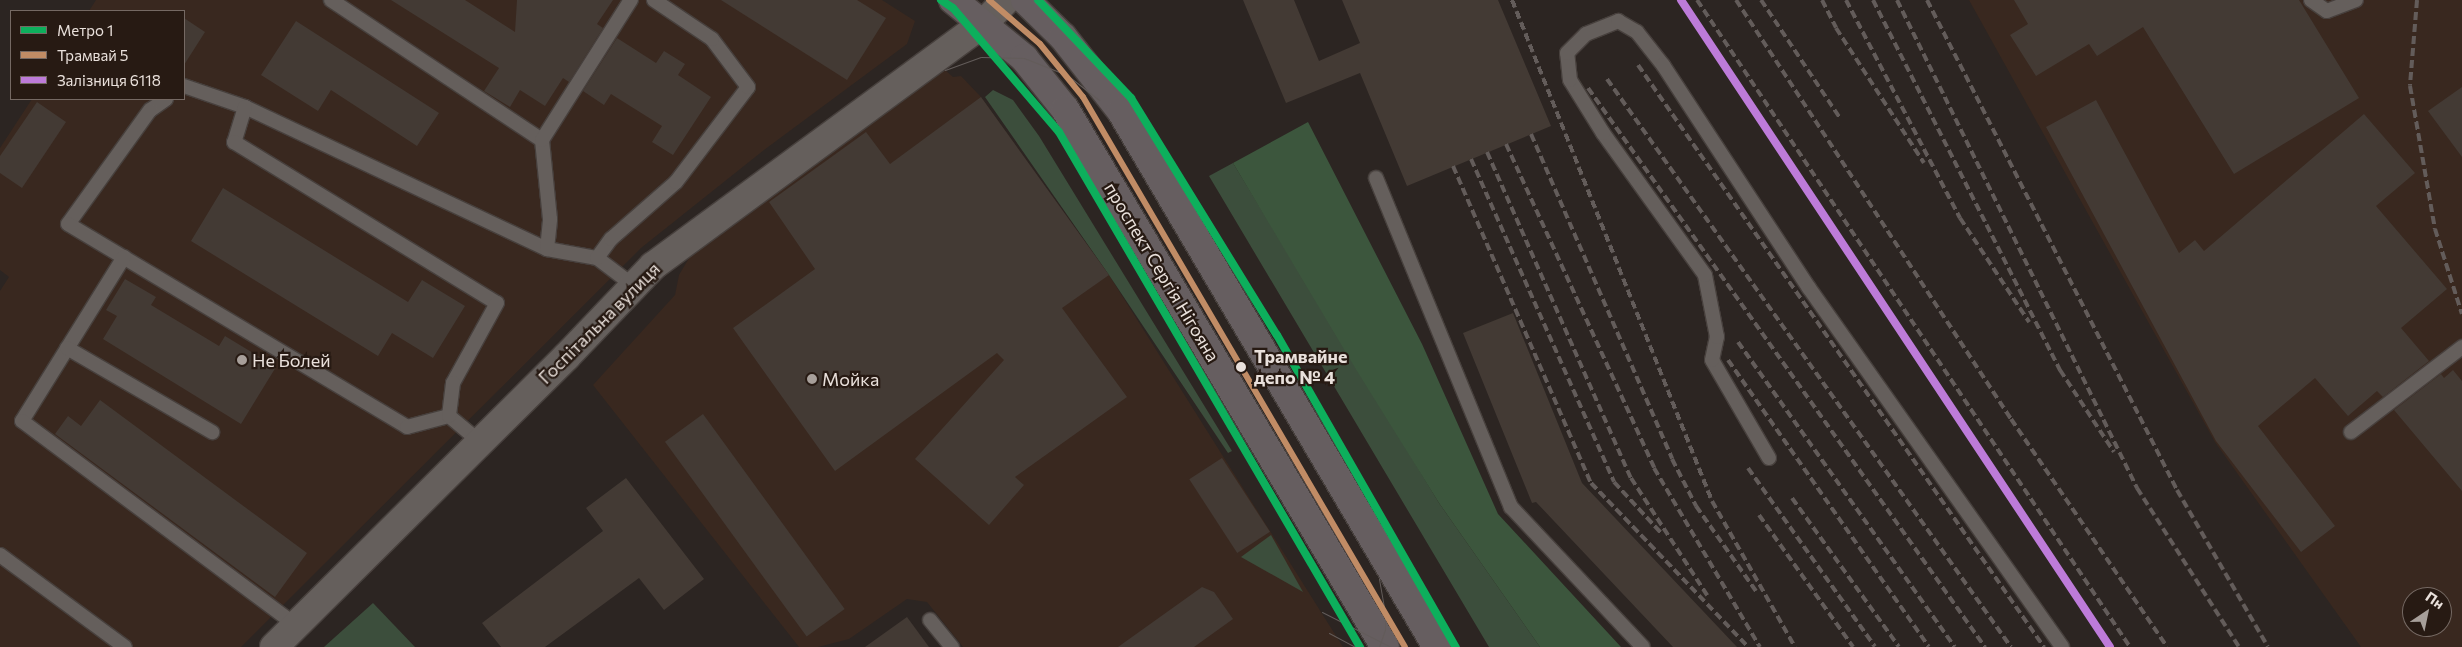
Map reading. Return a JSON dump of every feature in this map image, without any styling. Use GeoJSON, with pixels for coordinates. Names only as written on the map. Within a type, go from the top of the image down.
{"type":"FeatureCollection","features":[{"type":"Feature","properties":{"kind":"highway","name":"проспект Сергія Нігояна"},"geometry":{"type":"LineString","coordinates":[[953,0],[984,23],[1024,58],[1065,110],[1385,647]]}},
{"type":"Feature","properties":{"kind":"highway"},"geometry":{"type":"LineString","coordinates":[[1024,0],[1063,38],[1122,111],[1437,647]]}},
{"type":"Feature","properties":{"kind":"street","name":"Госпітальна вулиця"},"geometry":{"type":"LineString","coordinates":[[274,647],[653,266],[984,23],[1006,0]]}},
{"type":"Feature","properties":{"kind":"lane"},"geometry":{"type":"LineString","coordinates":[[330,0],[542,140]]}},
{"type":"Feature","properties":{"kind":"lane"},"geometry":{"type":"LineString","coordinates":[[547,249],[550,219],[542,140],[631,0]]}},
{"type":"Feature","properties":{"kind":"lane"},"geometry":{"type":"LineString","coordinates":[[597,258],[611,239],[676,182],[748,86],[712,39],[654,0]]}},
{"type":"Feature","properties":{"kind":"lane"},"geometry":{"type":"LineString","coordinates":[[2311,0],[2327,10],[2356,0]]}},
{"type":"Feature","properties":{"kind":"lane"},"geometry":{"type":"LineString","coordinates":[[1769,458],[1712,360],[1717,337],[1704,275],[1608,142],[1570,80],[1567,53],[1586,34],[1618,21],[1637,32],[1663,65],[1809,288],[2062,647]]}},
{"type":"Feature","properties":{"kind":"lane"},"geometry":{"type":"LineString","coordinates":[[185,86],[245,107],[547,249],[597,258],[634,286]]}},
{"type":"Feature","properties":{"kind":"lane"},"geometry":{"type":"LineString","coordinates":[[165,100],[150,110],[68,224],[407,427],[449,416]]}},
{"type":"Feature","properties":{"kind":"lane"},"geometry":{"type":"LineString","coordinates":[[245,107],[234,142],[497,303],[453,382],[449,416]]}},
{"type":"Feature","properties":{"kind":"lane"},"geometry":{"type":"LineString","coordinates":[[1376,178],[1511,507],[1643,647]]}},
{"type":"Feature","properties":{"kind":"lane"},"geometry":{"type":"LineString","coordinates":[[124,258],[22,421],[296,625]]}},
{"type":"Feature","properties":{"kind":"lane"},"geometry":{"type":"LineString","coordinates":[[2351,432],[2462,347]]}},
{"type":"Feature","properties":{"kind":"lane"},"geometry":{"type":"LineString","coordinates":[[67,348],[212,432]]}},
{"type":"Feature","properties":{"kind":"lane"},"geometry":{"type":"LineString","coordinates":[[449,416],[480,442]]}},
{"type":"Feature","properties":{"kind":"lane"},"geometry":{"type":"LineString","coordinates":[[0,555],[125,647]]}},
{"type":"Feature","properties":{"kind":"lane"},"geometry":{"type":"LineString","coordinates":[[930,620],[952,647]]}},
{"type":"Feature","properties":{"kind":"shaded area"},"geometry":{"type":"Polygon","coordinates":[[[96,0],[882,0],[915,21],[907,44],[764,150],[641,248],[241,647],[0,647],[0,291],[9,277],[0,270],[0,148],[31,100],[185,100],[185,10],[90,10],[96,0]]]}},
{"type":"Feature","properties":{"kind":"shaded area"},"geometry":{"type":"Polygon","coordinates":[[[1969,0],[2462,0],[2462,647],[2361,647],[2215,442],[1969,0]]]}},
{"type":"Feature","properties":{"kind":"shaded area"},"geometry":{"type":"Polygon","coordinates":[[[937,63],[953,77],[961,76],[981,97],[1109,275],[1343,647],[963,647],[927,602],[907,599],[849,639],[818,647],[799,647],[593,385],[675,295],[679,275],[695,248],[937,63]]]}},
{"type":"Feature","properties":{"kind":"green space"},"geometry":{"type":"Polygon","coordinates":[[[993,90],[1013,100],[1039,136],[1232,451],[1228,453],[1109,275],[985,97],[993,90]]]}},
{"type":"Feature","properties":{"kind":"green space"},"geometry":{"type":"Polygon","coordinates":[[[1308,122],[1422,344],[1498,514],[1621,647],[1540,647],[1439,503],[1357,371],[1233,163],[1308,122]]]}},
{"type":"Feature","properties":{"kind":"green space"},"geometry":{"type":"Polygon","coordinates":[[[1233,163],[1439,503],[1540,647],[1489,647],[1209,176],[1233,163]]]}},
{"type":"Feature","properties":{"kind":"green space"},"geometry":{"type":"Polygon","coordinates":[[[1271,535],[1303,592],[1241,557],[1271,535]]]}},
{"type":"Feature","properties":{"kind":"green space"},"geometry":{"type":"Polygon","coordinates":[[[373,603],[415,647],[324,647],[373,603]]]}},
{"type":"Feature","properties":{"kind":"building"},"geometry":{"type":"Polygon","coordinates":[[[391,0],[465,0],[515,32],[517,0],[613,0],[597,24],[603,28],[569,82],[563,78],[545,106],[520,90],[510,107],[484,91],[499,68],[391,0]]]}},
{"type":"Feature","properties":{"kind":"building"},"geometry":{"type":"Polygon","coordinates":[[[721,0],[857,0],[886,18],[847,80],[721,0]]]}},
{"type":"Feature","properties":{"kind":"building"},"geometry":{"type":"Polygon","coordinates":[[[1243,0],[1294,0],[1319,61],[1360,43],[1342,0],[1498,0],[1551,126],[1407,186],[1360,73],[1286,103],[1243,0]]]}},
{"type":"Feature","properties":{"kind":"building"},"geometry":{"type":"Polygon","coordinates":[[[2014,0],[2299,0],[2359,98],[2234,174],[2143,27],[2097,56],[2089,44],[2036,76],[2010,35],[2028,24],[2014,0]]]}},
{"type":"Feature","properties":{"kind":"building"},"geometry":{"type":"Polygon","coordinates":[[[185,19],[205,32],[185,63],[185,19]]]}},
{"type":"Feature","properties":{"kind":"building"},"geometry":{"type":"Polygon","coordinates":[[[296,21],[439,113],[417,146],[331,90],[318,111],[261,75],[296,21]]]}},
{"type":"Feature","properties":{"kind":"building"},"geometry":{"type":"Polygon","coordinates":[[[617,38],[656,63],[664,51],[685,64],[678,75],[711,97],[673,155],[652,142],[662,126],[611,94],[604,105],[583,91],[617,38]]]}},
{"type":"Feature","properties":{"kind":"building"},"geometry":{"type":"Polygon","coordinates":[[[2462,87],[2462,157],[2428,111],[2462,87]]]}},
{"type":"Feature","properties":{"kind":"building"},"geometry":{"type":"Polygon","coordinates":[[[981,97],[1109,275],[1062,308],[1127,397],[1015,477],[1024,485],[989,525],[915,459],[1004,360],[997,353],[835,471],[733,328],[815,269],[769,202],[866,132],[890,164],[981,97]]]}},
{"type":"Feature","properties":{"kind":"building"},"geometry":{"type":"Polygon","coordinates":[[[2096,100],[2179,253],[2195,240],[2204,251],[2364,114],[2415,173],[2376,206],[2447,289],[2401,328],[2429,361],[2383,397],[2377,391],[2348,416],[2315,378],[2258,426],[2335,526],[2301,552],[2216,441],[2046,127],[2096,100]]]}},
{"type":"Feature","properties":{"kind":"building"},"geometry":{"type":"Polygon","coordinates":[[[37,102],[66,122],[22,188],[0,173],[0,156],[37,102]]]}},
{"type":"Feature","properties":{"kind":"building"},"geometry":{"type":"Polygon","coordinates":[[[223,188],[408,302],[422,280],[465,306],[433,358],[392,333],[378,356],[191,241],[223,188]]]}},
{"type":"Feature","properties":{"kind":"building"},"geometry":{"type":"Polygon","coordinates":[[[125,279],[156,297],[151,305],[219,346],[225,336],[276,367],[241,424],[103,339],[117,316],[106,310],[125,279]]]}},
{"type":"Feature","properties":{"kind":"building"},"geometry":{"type":"Polygon","coordinates":[[[1513,313],[1582,483],[1737,647],[1673,647],[1536,502],[1532,503],[1463,333],[1513,313]]]}},
{"type":"Feature","properties":{"kind":"building"},"geometry":{"type":"Polygon","coordinates":[[[2453,370],[2462,381],[2462,491],[2394,410],[2441,374],[2444,378],[2453,370]]]}},
{"type":"Feature","properties":{"kind":"building"},"geometry":{"type":"Polygon","coordinates":[[[100,400],[307,553],[275,597],[55,434],[68,416],[81,426],[100,400]]]}},
{"type":"Feature","properties":{"kind":"building"},"geometry":{"type":"Polygon","coordinates":[[[703,414],[845,609],[807,637],[665,442],[703,414]]]}},
{"type":"Feature","properties":{"kind":"building"},"geometry":{"type":"Polygon","coordinates":[[[1222,458],[1270,532],[1237,553],[1189,479],[1222,458]]]}},
{"type":"Feature","properties":{"kind":"building"},"geometry":{"type":"Polygon","coordinates":[[[626,478],[704,579],[664,610],[639,578],[545,647],[501,647],[482,623],[603,531],[586,508],[626,478]]]}},
{"type":"Feature","properties":{"kind":"building"},"geometry":{"type":"Polygon","coordinates":[[[1202,587],[1214,592],[1233,619],[1194,647],[1118,647],[1202,587]]]}},
{"type":"Feature","properties":{"kind":"building"},"geometry":{"type":"Polygon","coordinates":[[[907,617],[929,647],[865,647],[907,617]]]}},
{"type":"Feature","properties":{"kind":"tram line","name":"5"},"geometry":{"type":"LineString","coordinates":[[989,0],[1040,44],[1083,97],[1405,647]]}},
{"type":"Feature","properties":{"kind":"tram line"},"geometry":{"type":"LineString","coordinates":[[945,70],[981,57],[1024,58],[1067,75],[1099,100]]}},
{"type":"Feature","properties":{"kind":"tram line"},"geometry":{"type":"LineString","coordinates":[[1379,579],[1385,613],[1385,630],[1379,647]]}},
{"type":"Feature","properties":{"kind":"tram line"},"geometry":{"type":"LineString","coordinates":[[1322,612],[1391,647]]}},
{"type":"Feature","properties":{"kind":"tram line"},"geometry":{"type":"LineString","coordinates":[[1329,633],[1355,647]]}},
{"type":"Feature","properties":{"kind":"railway"},"geometry":{"type":"LineString","coordinates":[[1512,0],[1712,501],[1795,647]]}},
{"type":"Feature","properties":{"kind":"railway"},"geometry":{"type":"LineString","coordinates":[[1697,0],[2130,647]]}},
{"type":"Feature","properties":{"kind":"railway"},"geometry":{"type":"LineString","coordinates":[[1736,0],[2011,419],[2167,647]]}},
{"type":"Feature","properties":{"kind":"railway"},"geometry":{"type":"LineString","coordinates":[[1761,0],[1840,118]]}},
{"type":"Feature","properties":{"kind":"railway"},"geometry":{"type":"LineString","coordinates":[[1822,0],[1836,28],[1924,163]]}},
{"type":"Feature","properties":{"kind":"railway"},"geometry":{"type":"LineString","coordinates":[[1846,0],[1960,218],[2029,322]]}},
{"type":"Feature","properties":{"kind":"railway"},"geometry":{"type":"LineString","coordinates":[[1873,0],[2060,370],[2114,452]]}},
{"type":"Feature","properties":{"kind":"railway"},"geometry":{"type":"LineString","coordinates":[[1897,0],[2137,488],[2239,647]]}},
{"type":"Feature","properties":{"kind":"railway"},"geometry":{"type":"LineString","coordinates":[[1927,0],[2177,490],[2268,647]]}},
{"type":"Feature","properties":{"kind":"railway"},"geometry":{"type":"LineString","coordinates":[[2417,0],[2410,86],[2435,229],[2462,314]]}},
{"type":"Feature","properties":{"kind":"railway"},"geometry":{"type":"LineString","coordinates":[[1638,65],[2044,647]]}},
{"type":"Feature","properties":{"kind":"railway"},"geometry":{"type":"LineString","coordinates":[[1607,79],[2011,647]]}},
{"type":"Feature","properties":{"kind":"railway"},"geometry":{"type":"LineString","coordinates":[[1588,88],[1985,647]]}},
{"type":"Feature","properties":{"kind":"railway"},"geometry":{"type":"LineString","coordinates":[[1531,134],[1672,459],[1696,506],[1756,591]]}},
{"type":"Feature","properties":{"kind":"railway"},"geometry":{"type":"LineString","coordinates":[[1506,144],[1654,468],[1760,647]]}},
{"type":"Feature","properties":{"kind":"railway"},"geometry":{"type":"LineString","coordinates":[[1487,152],[1631,478],[1707,595]]}},
{"type":"Feature","properties":{"kind":"railway"},"geometry":{"type":"LineString","coordinates":[[1471,159],[1614,482],[1661,533]]}},
{"type":"Feature","properties":{"kind":"railway"},"geometry":{"type":"LineString","coordinates":[[1453,166],[1591,483],[1748,647]]}},
{"type":"Feature","properties":{"kind":"railway"},"geometry":{"type":"LineString","coordinates":[[1738,342],[1955,647]]}},
{"type":"Feature","properties":{"kind":"railway"},"geometry":{"type":"LineString","coordinates":[[1728,360],[1929,647]]}},
{"type":"Feature","properties":{"kind":"railway"},"geometry":{"type":"LineString","coordinates":[[1748,468],[1875,647]]}},
{"type":"Feature","properties":{"kind":"railway"},"geometry":{"type":"LineString","coordinates":[[1792,498],[1899,647]]}},
{"type":"Feature","properties":{"kind":"railway"},"geometry":{"type":"LineString","coordinates":[[1759,515],[1853,647]]}},
{"type":"Feature","properties":{"kind":"metro line","name":"1"},"geometry":{"type":"LineString","coordinates":[[941,0],[953,8],[1059,132],[1360,647]]}},
{"type":"Feature","properties":{"kind":"metro line","name":"1"},"geometry":{"type":"LineString","coordinates":[[1038,0],[1131,98],[1277,335],[1456,647]]}},
{"type":"Feature","properties":{"kind":"rail line","name":"6118"},"geometry":{"type":"LineString","coordinates":[[1681,0],[2110,647]]}},
{"type":"Feature","properties":{"kind":"place","name":"Не Болей"},"geometry":{"type":"Point","coordinates":[242,360]}},
{"type":"Feature","properties":{"kind":"place","name":"Трамвайне депо № 4"},"geometry":{"type":"Point","coordinates":[1241,367]}},
{"type":"Feature","properties":{"kind":"place","name":"Мойка"},"geometry":{"type":"Point","coordinates":[812,379]}}]}
